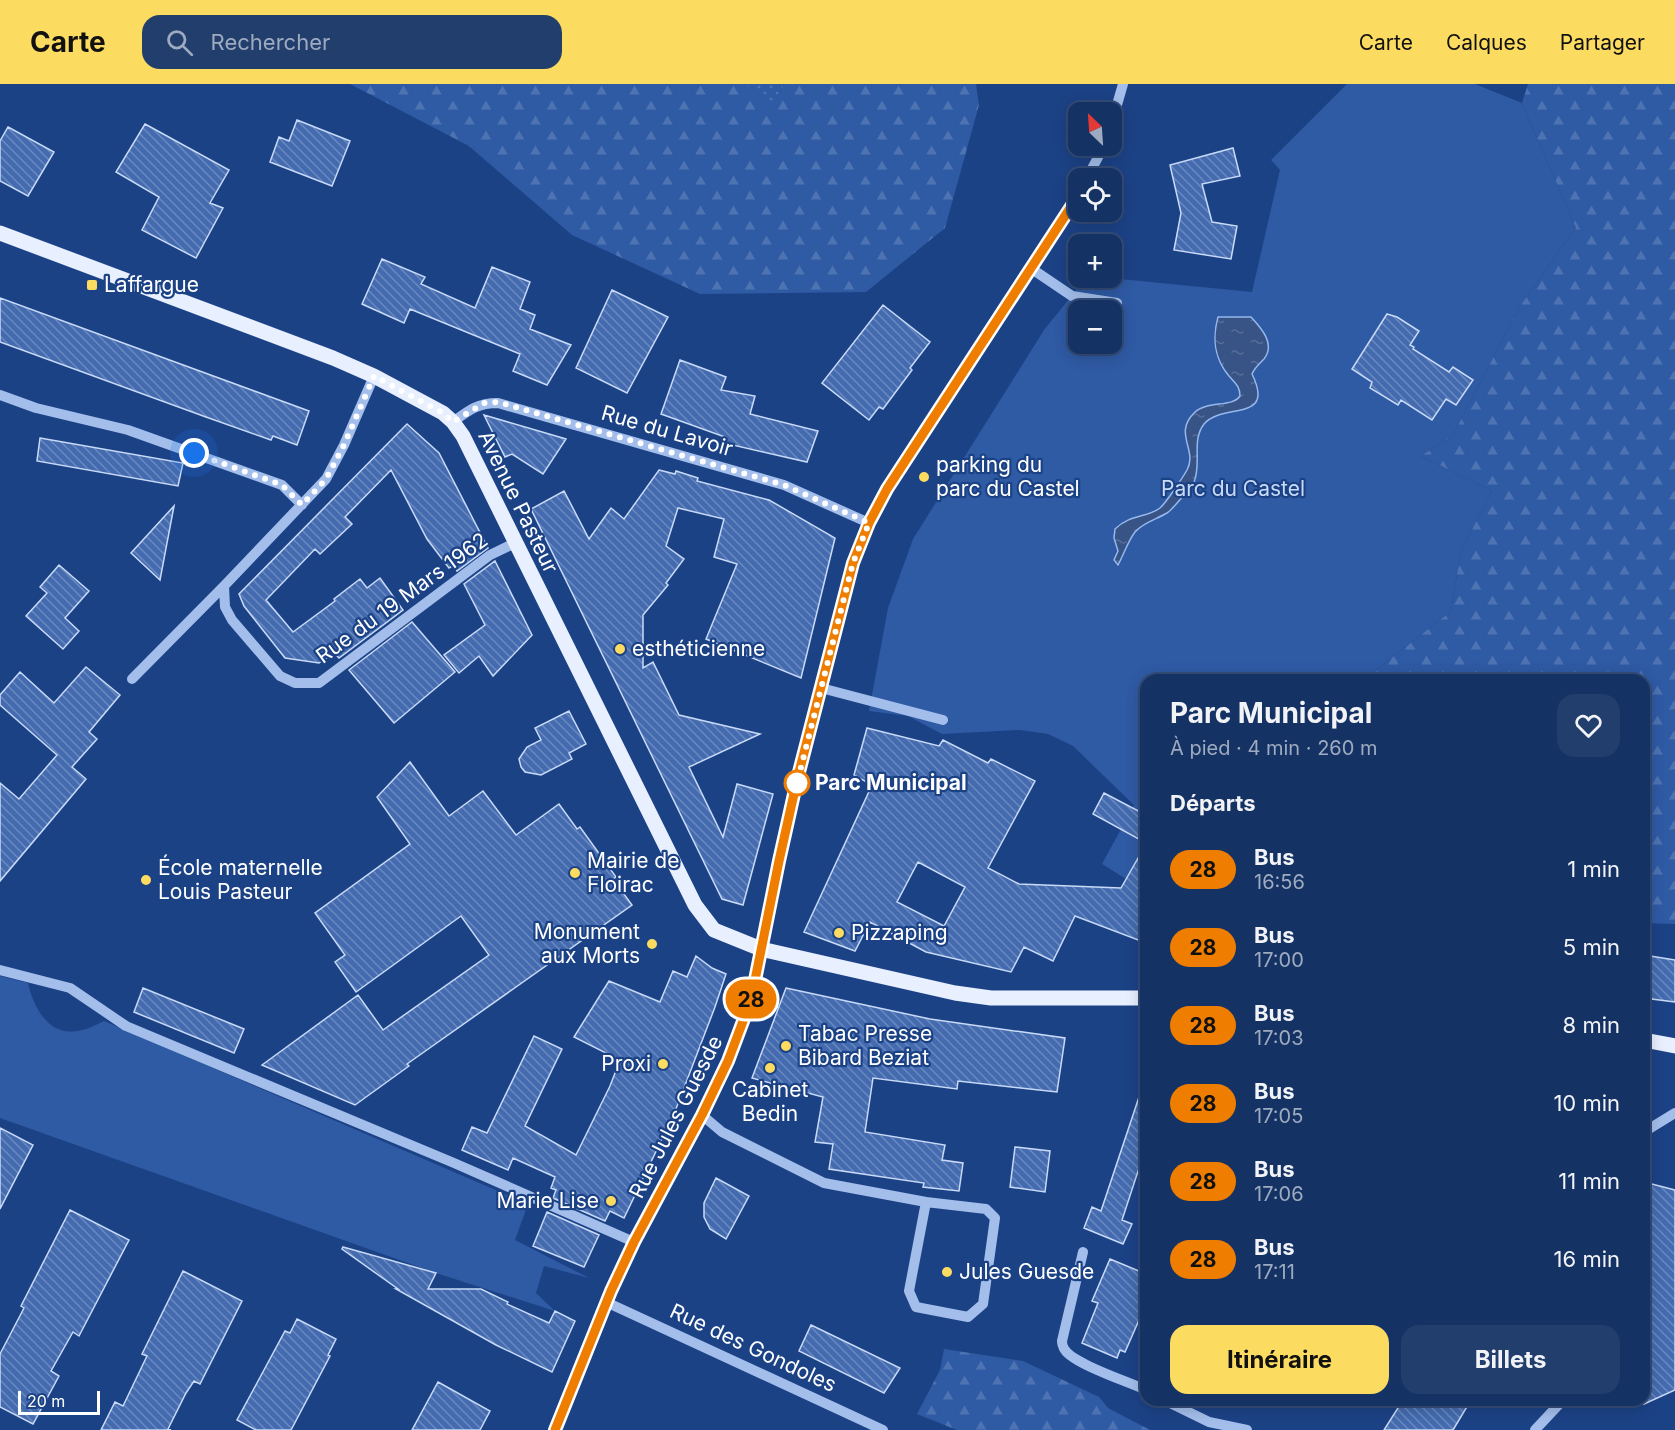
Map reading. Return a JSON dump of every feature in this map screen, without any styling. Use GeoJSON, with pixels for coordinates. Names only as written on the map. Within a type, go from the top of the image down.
{"type":"FeatureCollection","features":[{"type":"Feature","properties":{"kind":"main road","name":"Avenue Pasteur"},"geometry":{"type":"LineString","coordinates":[[0,233],[323,354],[374,376],[443,413],[453,422],[463,436],[695,905],[714,930],[761,949],[956,993],[991,998],[1140,998]]}},
{"type":"Feature","properties":{"kind":"main road"},"geometry":{"type":"LineString","coordinates":[[1650,1041],[1675,1046]]}},
{"type":"Feature","properties":{"kind":"street"},"geometry":{"type":"LineString","coordinates":[[1118,102],[1123,84]]}},
{"type":"Feature","properties":{"kind":"street","name":"Rue Jules Guesde"},"geometry":{"type":"LineString","coordinates":[[555,1430],[606,1302],[634,1242],[702,1115],[728,1061],[751,1000],[781,851],[821,688],[853,563],[869,523],[887,489],[1068,212]]}},
{"type":"Feature","properties":{"kind":"street"},"geometry":{"type":"LineString","coordinates":[[1032,269],[1072,296],[1098,300]]}},
{"type":"Feature","properties":{"kind":"street"},"geometry":{"type":"LineString","coordinates":[[132,679],[326,479],[344,445],[374,376]]}},
{"type":"Feature","properties":{"kind":"street"},"geometry":{"type":"LineString","coordinates":[[0,395],[36,408],[128,430],[282,485],[302,505]]}},
{"type":"Feature","properties":{"kind":"street","name":"Rue du Lavoir"},"geometry":{"type":"LineString","coordinates":[[453,422],[484,403],[498,402],[784,485],[869,523]]}},
{"type":"Feature","properties":{"kind":"street","name":"Rue du 19 Mars 1962"},"geometry":{"type":"LineString","coordinates":[[224,586],[225,607],[232,620],[280,676],[295,683],[319,683],[490,555],[515,543]]}},
{"type":"Feature","properties":{"kind":"street"},"geometry":{"type":"LineString","coordinates":[[821,688],[943,720]]}},
{"type":"Feature","properties":{"kind":"street"},"geometry":{"type":"LineString","coordinates":[[0,969],[70,988],[126,1026],[454,1163],[634,1242]]}},
{"type":"Feature","properties":{"kind":"street"},"geometry":{"type":"LineString","coordinates":[[1650,1128],[1675,1113]]}},
{"type":"Feature","properties":{"kind":"street"},"geometry":{"type":"LineString","coordinates":[[702,1115],[722,1132],[824,1183],[926,1202],[986,1209],[995,1218],[983,1304],[968,1317],[916,1307],[909,1291],[926,1202]]}},
{"type":"Feature","properties":{"kind":"street"},"geometry":{"type":"LineString","coordinates":[[1083,1252],[1062,1341],[1064,1349],[1070,1355],[1115,1378],[1140,1388]]}},
{"type":"Feature","properties":{"kind":"street","name":"Rue des Gondoles"},"geometry":{"type":"LineString","coordinates":[[606,1302],[883,1430]]}},
{"type":"Feature","properties":{"kind":"street"},"geometry":{"type":"LineString","coordinates":[[1176,1406],[1209,1422],[1247,1430]]}},
{"type":"Feature","properties":{"kind":"street"},"geometry":{"type":"LineString","coordinates":[[1535,1430],[1557,1406]]}},
{"type":"Feature","properties":{"kind":"green space"},"geometry":{"type":"Polygon","coordinates":[[[350,84],[743,84],[775,103],[784,84],[976,84],[979,105],[945,228],[866,292],[700,294],[572,235],[469,146],[350,84]]]}},
{"type":"Feature","properties":{"kind":"green space"},"geometry":{"type":"Polygon","coordinates":[[[743,84],[784,84],[775,104],[743,84]]]}},
{"type":"Feature","properties":{"kind":"green space","name":"Parc du Castel"},"geometry":{"type":"Polygon","coordinates":[[[1347,84],[1475,84],[1522,103],[1576,228],[1520,306],[1453,435],[1421,456],[1492,491],[1461,551],[1451,611],[1371,674],[1140,674],[1140,854],[1126,879],[1102,864],[1134,805],[1073,746],[1048,734],[1020,730],[942,734],[908,716],[869,711],[888,608],[913,539],[1044,330],[1068,300],[1068,354],[1122,354],[1122,300],[1068,300],[1078,288],[1122,288],[1122,279],[1252,292],[1280,170],[1271,160],[1347,84]]]}},
{"type":"Feature","properties":{"kind":"green space"},"geometry":{"type":"Polygon","coordinates":[[[1528,84],[1675,84],[1675,924],[1650,923],[1650,674],[1371,674],[1451,611],[1461,551],[1492,491],[1421,456],[1453,435],[1520,306],[1576,228],[1522,103],[1528,84]]]}},
{"type":"Feature","properties":{"kind":"green space"},"geometry":{"type":"Polygon","coordinates":[[[0,976],[28,983],[38,1010],[50,1024],[58,1029],[80,1030],[104,1021],[528,1204],[515,1240],[589,1278],[544,1266],[536,1293],[555,1311],[436,1273],[0,1118],[0,976]]]}},
{"type":"Feature","properties":{"kind":"green space"},"geometry":{"type":"Polygon","coordinates":[[[944,1349],[1023,1361],[1099,1397],[1108,1408],[1150,1430],[957,1430],[917,1414],[940,1370],[944,1349]]]}},
{"type":"Feature","properties":{"kind":"water"},"geometry":{"type":"Polygon","coordinates":[[[1218,317],[1251,317],[1266,336],[1267,353],[1252,374],[1258,389],[1257,399],[1252,406],[1223,414],[1204,424],[1198,438],[1194,482],[1169,511],[1135,532],[1118,565],[1114,560],[1118,551],[1114,538],[1115,529],[1132,518],[1160,508],[1187,470],[1190,463],[1185,435],[1188,421],[1199,409],[1231,402],[1240,396],[1238,387],[1224,369],[1217,355],[1215,333],[1218,317]]]}},
{"type":"Feature","properties":{"kind":"building"},"geometry":{"type":"Polygon","coordinates":[[[297,120],[350,141],[332,186],[270,162],[279,137],[289,141],[297,120]]]}},
{"type":"Feature","properties":{"kind":"building"},"geometry":{"type":"Polygon","coordinates":[[[145,124],[229,170],[210,203],[223,208],[196,258],[142,230],[159,197],[116,172],[145,124]]]}},
{"type":"Feature","properties":{"kind":"building"},"geometry":{"type":"Polygon","coordinates":[[[8,127],[54,152],[28,196],[0,181],[0,141],[8,127]]]}},
{"type":"Feature","properties":{"kind":"building"},"geometry":{"type":"Polygon","coordinates":[[[1233,148],[1240,176],[1202,184],[1212,222],[1237,226],[1231,259],[1174,250],[1181,213],[1170,165],[1233,148]]]}},
{"type":"Feature","properties":{"kind":"building"},"geometry":{"type":"Polygon","coordinates":[[[382,259],[425,277],[421,284],[475,308],[492,267],[530,282],[520,309],[535,315],[530,329],[571,345],[547,385],[513,371],[520,354],[410,309],[404,323],[362,304],[382,259]]]}},
{"type":"Feature","properties":{"kind":"building"},"geometry":{"type":"Polygon","coordinates":[[[612,290],[668,317],[627,393],[576,368],[612,290]]]}},
{"type":"Feature","properties":{"kind":"building"},"geometry":{"type":"Polygon","coordinates":[[[0,298],[309,411],[297,445],[273,436],[271,440],[0,342],[0,298]]]}},
{"type":"Feature","properties":{"kind":"building"},"geometry":{"type":"Polygon","coordinates":[[[883,305],[930,342],[883,409],[879,407],[869,420],[822,383],[883,305]]]}},
{"type":"Feature","properties":{"kind":"building"},"geometry":{"type":"Polygon","coordinates":[[[1387,314],[1397,317],[1419,331],[1410,345],[1414,347],[1413,349],[1449,372],[1453,367],[1473,380],[1456,405],[1446,399],[1432,420],[1401,400],[1398,405],[1370,388],[1372,382],[1352,369],[1387,314]]]}},
{"type":"Feature","properties":{"kind":"building"},"geometry":{"type":"Polygon","coordinates":[[[680,360],[726,377],[721,390],[755,396],[750,414],[818,431],[807,462],[724,443],[725,437],[661,414],[680,360]]]}},
{"type":"Feature","properties":{"kind":"building"},"geometry":{"type":"Polygon","coordinates":[[[484,415],[566,439],[543,474],[512,454],[505,457],[484,415]]]}},
{"type":"Feature","properties":{"kind":"building"},"geometry":{"type":"Polygon","coordinates":[[[407,424],[439,453],[488,548],[457,571],[454,565],[449,568],[427,539],[391,470],[345,517],[352,524],[320,554],[315,549],[266,600],[293,632],[360,579],[367,588],[380,578],[403,610],[339,658],[334,653],[319,663],[285,658],[244,606],[239,594],[407,424]]]}},
{"type":"Feature","properties":{"kind":"building"},"geometry":{"type":"Polygon","coordinates":[[[40,438],[183,463],[178,486],[37,461],[40,438]]]}},
{"type":"Feature","properties":{"kind":"building"},"geometry":{"type":"Polygon","coordinates":[[[659,470],[675,474],[676,471],[698,478],[697,481],[769,500],[835,538],[801,678],[706,639],[737,564],[714,557],[724,519],[678,508],[666,546],[684,559],[666,583],[668,585],[643,615],[643,668],[653,662],[679,715],[760,734],[689,767],[723,837],[737,784],[773,794],[743,905],[722,899],[531,509],[564,491],[589,539],[611,508],[624,519],[659,470]]]}},
{"type":"Feature","properties":{"kind":"building"},"geometry":{"type":"Polygon","coordinates":[[[174,506],[160,580],[131,553],[174,506]]]}},
{"type":"Feature","properties":{"kind":"building"},"geometry":{"type":"Polygon","coordinates":[[[495,561],[532,635],[493,676],[479,656],[459,673],[444,655],[485,625],[464,584],[495,561]]]}},
{"type":"Feature","properties":{"kind":"building"},"geometry":{"type":"Polygon","coordinates":[[[59,565],[89,591],[65,618],[79,631],[63,649],[26,616],[47,593],[40,587],[59,565]]]}},
{"type":"Feature","properties":{"kind":"building"},"geometry":{"type":"Polygon","coordinates":[[[412,622],[455,672],[394,723],[349,670],[412,622]]]}},
{"type":"Feature","properties":{"kind":"building"},"geometry":{"type":"Polygon","coordinates":[[[86,667],[120,695],[89,732],[97,739],[72,767],[86,779],[0,881],[0,783],[19,799],[57,755],[0,705],[0,695],[20,672],[54,703],[86,667]]]}},
{"type":"Feature","properties":{"kind":"building"},"geometry":{"type":"Polygon","coordinates":[[[569,711],[586,744],[569,753],[572,759],[541,775],[525,772],[519,759],[527,747],[541,740],[535,728],[569,711]]]}},
{"type":"Feature","properties":{"kind":"building"},"geometry":{"type":"Polygon","coordinates":[[[867,728],[939,746],[943,740],[988,763],[991,759],[1035,781],[988,868],[1019,884],[1121,888],[1140,855],[1140,941],[1075,916],[1053,961],[1024,947],[1011,972],[926,952],[870,922],[855,951],[804,932],[872,785],[854,775],[867,728]],[[918,862],[897,902],[944,926],[965,887],[918,862]]]}},
{"type":"Feature","properties":{"kind":"building"},"geometry":{"type":"Polygon","coordinates":[[[410,762],[449,816],[483,791],[516,835],[559,804],[577,829],[580,827],[616,877],[613,879],[632,905],[407,1064],[409,1066],[355,1105],[262,1065],[358,995],[383,1030],[489,955],[461,916],[356,992],[335,962],[345,955],[315,913],[410,844],[377,797],[410,762]]]}},
{"type":"Feature","properties":{"kind":"building"},"geometry":{"type":"Polygon","coordinates":[[[1104,793],[1140,812],[1140,840],[1093,814],[1104,793]]]}},
{"type":"Feature","properties":{"kind":"building"},"geometry":{"type":"Polygon","coordinates":[[[696,956],[712,968],[726,974],[674,1114],[624,1218],[610,1211],[605,1221],[553,1198],[556,1190],[551,1188],[555,1177],[513,1158],[508,1170],[462,1150],[472,1127],[487,1133],[534,1036],[562,1049],[525,1126],[576,1155],[610,1086],[620,1060],[574,1037],[609,981],[660,1002],[673,971],[687,977],[696,956]]]}},
{"type":"Feature","properties":{"kind":"building"},"geometry":{"type":"Polygon","coordinates":[[[1650,956],[1675,960],[1675,1002],[1650,999],[1650,956]]]}},
{"type":"Feature","properties":{"kind":"building"},"geometry":{"type":"Polygon","coordinates":[[[143,988],[244,1029],[234,1053],[134,1012],[143,988]]]}},
{"type":"Feature","properties":{"kind":"building"},"geometry":{"type":"Polygon","coordinates":[[[786,988],[930,1019],[1065,1038],[1057,1092],[958,1081],[957,1089],[873,1078],[865,1132],[945,1145],[942,1160],[963,1163],[959,1191],[923,1187],[924,1183],[829,1169],[833,1144],[815,1142],[823,1097],[752,1078],[786,988]]]}},
{"type":"Feature","properties":{"kind":"building"},"geometry":{"type":"Polygon","coordinates":[[[1140,1094],[1140,1165],[1122,1220],[1132,1224],[1123,1244],[1084,1228],[1092,1207],[1101,1211],[1140,1094]]]}},
{"type":"Feature","properties":{"kind":"building"},"geometry":{"type":"Polygon","coordinates":[[[0,1128],[33,1145],[0,1209],[0,1128]]]}},
{"type":"Feature","properties":{"kind":"building"},"geometry":{"type":"Polygon","coordinates":[[[1015,1147],[1050,1151],[1045,1192],[1010,1187],[1015,1147]]]}},
{"type":"Feature","properties":{"kind":"building"},"geometry":{"type":"Polygon","coordinates":[[[716,1178],[749,1196],[726,1239],[710,1229],[704,1217],[704,1203],[716,1178]]]}},
{"type":"Feature","properties":{"kind":"building"},"geometry":{"type":"Polygon","coordinates":[[[1650,1184],[1675,1190],[1675,1390],[1650,1401],[1650,1184]]]}},
{"type":"Feature","properties":{"kind":"building"},"geometry":{"type":"Polygon","coordinates":[[[70,1210],[129,1240],[79,1336],[73,1332],[51,1371],[59,1376],[33,1424],[0,1407],[0,1354],[24,1308],[21,1306],[70,1210]]]}},
{"type":"Feature","properties":{"kind":"building"},"geometry":{"type":"Polygon","coordinates":[[[547,1212],[599,1235],[584,1267],[533,1246],[547,1212]]]}},
{"type":"Feature","properties":{"kind":"building"},"geometry":{"type":"Polygon","coordinates":[[[343,1247],[436,1273],[428,1289],[481,1289],[549,1323],[555,1311],[575,1321],[552,1372],[496,1345],[396,1289],[398,1289],[342,1249],[343,1247]]]}},
{"type":"Feature","properties":{"kind":"building"},"geometry":{"type":"Polygon","coordinates":[[[1110,1259],[1140,1272],[1140,1318],[1125,1352],[1120,1350],[1117,1358],[1082,1343],[1098,1303],[1092,1301],[1110,1259]]]}},
{"type":"Feature","properties":{"kind":"building"},"geometry":{"type":"Polygon","coordinates":[[[183,1271],[242,1301],[200,1384],[194,1381],[186,1393],[168,1429],[171,1430],[101,1430],[115,1402],[123,1406],[147,1356],[142,1354],[183,1271]]]}},
{"type":"Feature","properties":{"kind":"building"},"geometry":{"type":"Polygon","coordinates":[[[297,1319],[336,1339],[328,1355],[330,1356],[291,1430],[256,1430],[237,1420],[285,1331],[290,1333],[297,1319]]]}},
{"type":"Feature","properties":{"kind":"building"},"geometry":{"type":"Polygon","coordinates":[[[811,1325],[900,1368],[884,1393],[799,1351],[811,1325]]]}},
{"type":"Feature","properties":{"kind":"building"},"geometry":{"type":"Polygon","coordinates":[[[438,1382],[490,1411],[480,1430],[412,1430],[438,1382]]]}},
{"type":"Feature","properties":{"kind":"building"},"geometry":{"type":"Polygon","coordinates":[[[1399,1406],[1467,1406],[1453,1430],[1384,1430],[1399,1406]]]}},
{"type":"Feature","properties":{"kind":"bus line","name":"28"},"geometry":{"type":"LineString","coordinates":[[555,1430],[611,1291],[728,1061],[751,1000],[798,776],[853,563],[862,539],[887,489],[1068,214]]}},
{"type":"Feature","properties":{"kind":"place","name":"Laffargue"},"geometry":{"type":"Point","coordinates":[92,285]}},
{"type":"Feature","properties":{"kind":"place","name":"parking du parc du Castel"},"geometry":{"type":"Point","coordinates":[924,477]}},
{"type":"Feature","properties":{"kind":"place","name":"esthéticienne"},"geometry":{"type":"Point","coordinates":[620,649]}},
{"type":"Feature","properties":{"kind":"place","name":"Parc Municipal"},"geometry":{"type":"Point","coordinates":[797,783]}},
{"type":"Feature","properties":{"kind":"place","name":"Mairie de Floirac"},"geometry":{"type":"Point","coordinates":[575,873]}},
{"type":"Feature","properties":{"kind":"place","name":"École maternelle Louis Pasteur"},"geometry":{"type":"Point","coordinates":[146,880]}},
{"type":"Feature","properties":{"kind":"place","name":"Pizzaping"},"geometry":{"type":"Point","coordinates":[839,933]}},
{"type":"Feature","properties":{"kind":"place","name":"Monument aux Morts"},"geometry":{"type":"Point","coordinates":[652,944]}},
{"type":"Feature","properties":{"kind":"place","name":"Tabac Presse Bibard Beziat"},"geometry":{"type":"Point","coordinates":[786,1046]}},
{"type":"Feature","properties":{"kind":"place","name":"Proxi"},"geometry":{"type":"Point","coordinates":[663,1064]}},
{"type":"Feature","properties":{"kind":"place","name":"Cabinet Bedin"},"geometry":{"type":"Point","coordinates":[770,1068]}},
{"type":"Feature","properties":{"kind":"place","name":"Marie Lise"},"geometry":{"type":"Point","coordinates":[611,1201]}},
{"type":"Feature","properties":{"kind":"place","name":"Jules Guesde"},"geometry":{"type":"Point","coordinates":[947,1272]}},
{"type":"Feature","properties":{"kind":"route"},"geometry":{"type":"LineString","coordinates":[[194,453],[282,485],[302,505],[326,479],[344,445],[374,376],[423,401],[453,422],[484,403],[498,402],[784,485],[869,523],[853,563],[797,783]]}}]}
